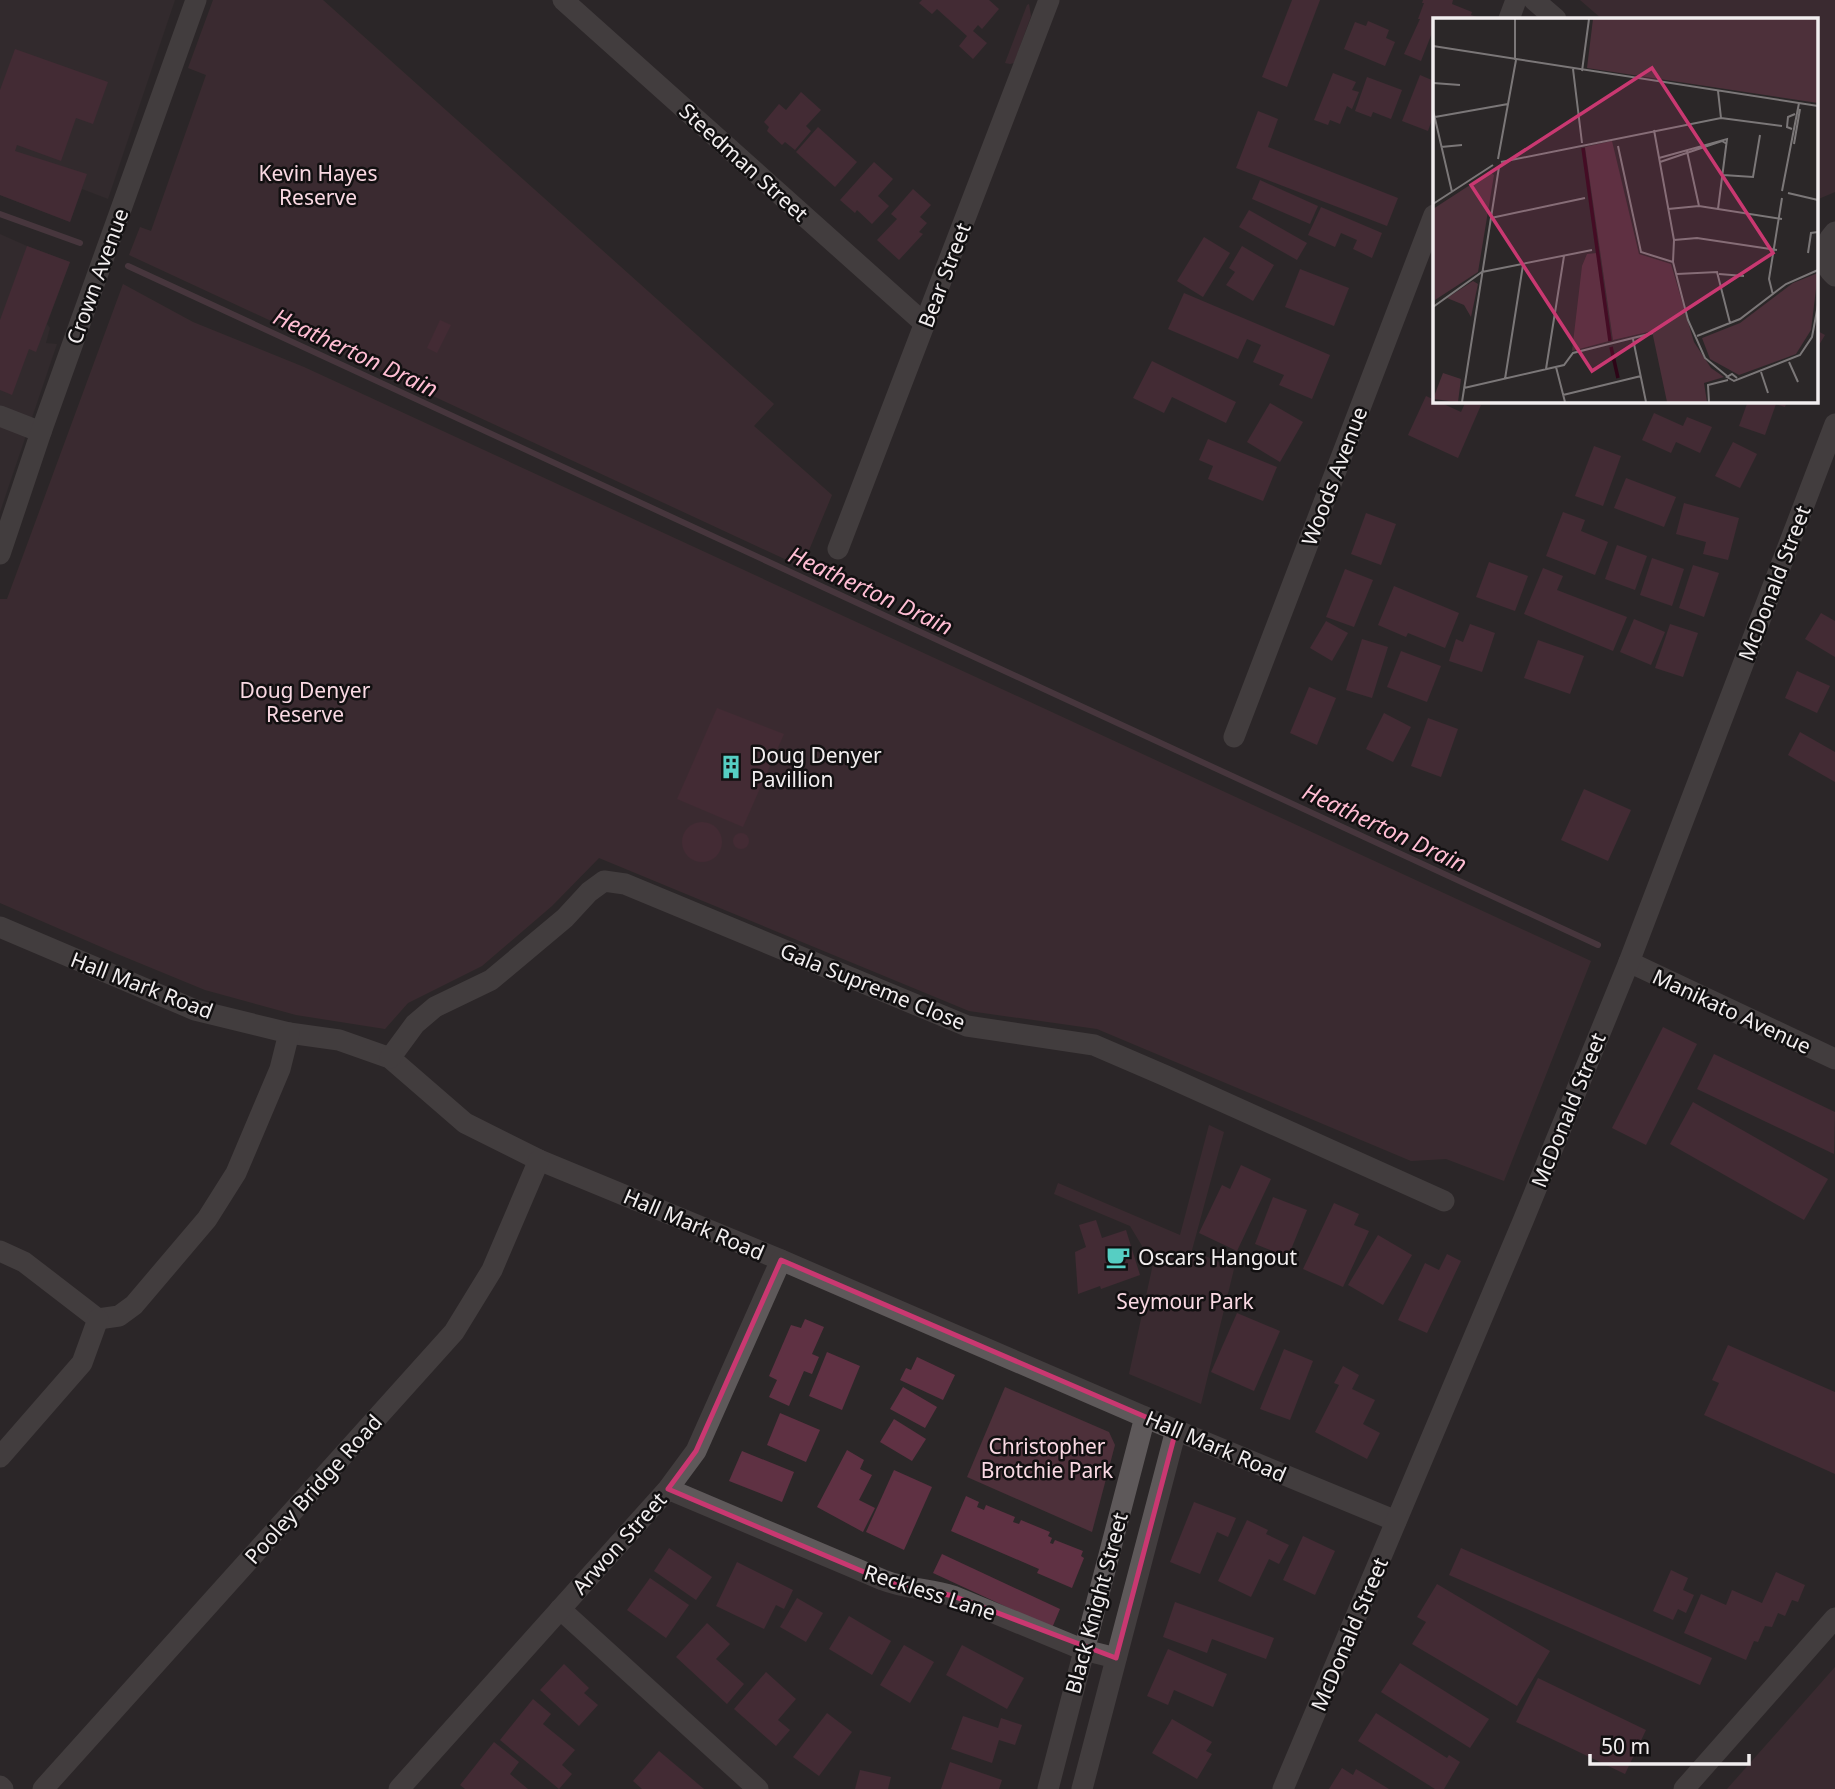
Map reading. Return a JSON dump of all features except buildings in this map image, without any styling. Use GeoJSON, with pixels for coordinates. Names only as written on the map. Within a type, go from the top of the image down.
{"type":"FeatureCollection","features":[{"type":"Feature","properties":{"kind":"street","name":"Crown Avenue"},"geometry":{"type":"LineString","coordinates":[[0,554],[196,0]]}},
{"type":"Feature","properties":{"kind":"street","name":"Steedman Street"},"geometry":{"type":"LineString","coordinates":[[563,0],[925,324]]}},
{"type":"Feature","properties":{"kind":"street"},"geometry":{"type":"LineString","coordinates":[[1509,18],[1516,0]]}},
{"type":"Feature","properties":{"kind":"street"},"geometry":{"type":"LineString","coordinates":[[1534,0],[1555,18]]}},
{"type":"Feature","properties":{"kind":"street","name":"Bear Street"},"geometry":{"type":"LineString","coordinates":[[838,549],[1047,1]]}},
{"type":"Feature","properties":{"kind":"street","name":"Woods Avenue"},"geometry":{"type":"LineString","coordinates":[[1234,737],[1433,218]]}},
{"type":"Feature","properties":{"kind":"street"},"geometry":{"type":"LineString","coordinates":[[1834,276],[1825,265],[1824,259],[1829,240],[1835,231]]}},
{"type":"Feature","properties":{"kind":"street"},"geometry":{"type":"LineString","coordinates":[[1818,264],[1834,276]]}},
{"type":"Feature","properties":{"kind":"street"},"geometry":{"type":"LineString","coordinates":[[0,416],[41,432]]}},
{"type":"Feature","properties":{"kind":"street","name":"McDonald Street"},"geometry":{"type":"LineString","coordinates":[[1283,1789],[1518,1233],[1629,962],[1835,424]]}},
{"type":"Feature","properties":{"kind":"street","name":"Gala Supreme Close"},"geometry":{"type":"LineString","coordinates":[[390,1058],[425,1015],[435,1007],[491,980],[565,918],[589,892],[604,881],[625,884],[967,1026],[1094,1045],[1444,1201]]}},
{"type":"Feature","properties":{"kind":"street","name":"Hall Mark Road"},"geometry":{"type":"LineString","coordinates":[[0,927],[195,1010],[289,1033],[339,1040],[390,1058],[465,1123],[539,1160],[1396,1521]]}},
{"type":"Feature","properties":{"kind":"street","name":"Manikato Avenue"},"geometry":{"type":"LineString","coordinates":[[1629,962],[1835,1059]]}},
{"type":"Feature","properties":{"kind":"street"},"geometry":{"type":"LineString","coordinates":[[0,1251],[24,1262],[98,1319],[119,1316],[134,1304],[207,1219],[236,1173],[280,1069],[289,1033]]}},
{"type":"Feature","properties":{"kind":"street","name":"Pooley Bridge Road"},"geometry":{"type":"LineString","coordinates":[[43,1789],[454,1332],[492,1270],[539,1160]]}},
{"type":"Feature","properties":{"kind":"street","name":"Arwon Street"},"geometry":{"type":"LineString","coordinates":[[399,1789],[668,1489],[696,1451],[781,1260]]}},
{"type":"Feature","properties":{"kind":"street"},"geometry":{"type":"LineString","coordinates":[[0,1457],[82,1363],[98,1319]]}},
{"type":"Feature","properties":{"kind":"street","name":"Black Knight Street"},"geometry":{"type":"LineString","coordinates":[[1048,1789],[1145,1417]]}},
{"type":"Feature","properties":{"kind":"street","name":"Black Knight Street"},"geometry":{"type":"LineString","coordinates":[[1082,1789],[1176,1430]]}},
{"type":"Feature","properties":{"kind":"street","name":"Reckless Lane"},"geometry":{"type":"LineString","coordinates":[[668,1489],[883,1580],[953,1596],[1084,1650],[1116,1658]]}},
{"type":"Feature","properties":{"kind":"street"},"geometry":{"type":"LineString","coordinates":[[560,1609],[758,1789]]}},
{"type":"Feature","properties":{"kind":"street"},"geometry":{"type":"LineString","coordinates":[[1684,1789],[1835,1618]]}},
{"type":"Feature","properties":{"kind":"highlighted area"},"geometry":{"type":"Polygon","coordinates":[[[781,1260],[1176,1430],[1116,1658],[953,1596],[883,1580],[668,1489],[696,1451],[781,1260]]]}},
{"type":"Feature","properties":{"kind":"shaded area"},"geometry":{"type":"Polygon","coordinates":[[[0,0],[175,0],[108,199],[82,189],[70,222],[0,195],[0,0]]]}},
{"type":"Feature","properties":{"kind":"shaded area"},"geometry":{"type":"Polygon","coordinates":[[[0,234],[70,262],[47,324],[50,328],[46,343],[57,344],[0,512],[0,234]]]}},
{"type":"Feature","properties":{"kind":"green space","name":"Kevin Hayes Reserve"},"geometry":{"type":"Polygon","coordinates":[[[213,0],[323,0],[774,404],[754,426],[832,495],[802,567],[129,255],[140,227],[151,231],[206,75],[188,68],[213,0]]]}},
{"type":"Feature","properties":{"kind":"green space"},"geometry":{"type":"Polygon","coordinates":[[[1580,0],[1835,0],[1835,192],[1818,199],[1818,18],[1601,18],[1580,0]]]}},
{"type":"Feature","properties":{"kind":"green space"},"geometry":{"type":"Polygon","coordinates":[[[1029,4],[1031,16],[1014,63],[1005,63],[1027,5],[1029,4]]]}},
{"type":"Feature","properties":{"kind":"green space","name":"Doug Denyer Reserve"},"geometry":{"type":"Polygon","coordinates":[[[123,284],[193,322],[304,367],[1591,961],[1504,1181],[1446,1159],[1411,1161],[1097,1029],[969,1011],[599,858],[552,906],[482,966],[408,1003],[385,1029],[296,1015],[205,990],[0,903],[0,599],[7,599],[123,284]]]}},
{"type":"Feature","properties":{"kind":"green space","name":"Seymour Park"},"geometry":{"type":"Polygon","coordinates":[[[1209,1125],[1224,1132],[1192,1250],[1234,1269],[1201,1404],[1129,1374],[1153,1264],[1130,1226],[1054,1194],[1058,1183],[1180,1235],[1209,1125]]]}},
{"type":"Feature","properties":{"kind":"green space","name":"Christopher Brotchie Park"},"geometry":{"type":"Polygon","coordinates":[[[1005,1387],[1109,1432],[1115,1445],[1092,1532],[967,1477],[1005,1387]]]}},
{"type":"Feature","properties":{"kind":"green space"},"geometry":{"type":"Polygon","coordinates":[[[1835,1667],[1835,1789],[1727,1789],[1835,1667]]]}},
{"type":"Feature","properties":{"kind":"waterway","name":"Heatherton Drain"},"geometry":{"type":"LineString","coordinates":[[0,214],[80,243]]}},
{"type":"Feature","properties":{"kind":"waterway","name":"Heatherton Drain"},"geometry":{"type":"LineString","coordinates":[[128,266],[1598,945]]}},
{"type":"Feature","properties":{"kind":"place","name":"Doug Denyer Pavillion"},"geometry":{"type":"Point","coordinates":[731,767]}},
{"type":"Feature","properties":{"kind":"place","name":"Oscars Hangout"},"geometry":{"type":"Point","coordinates":[1118,1257]}}]}
